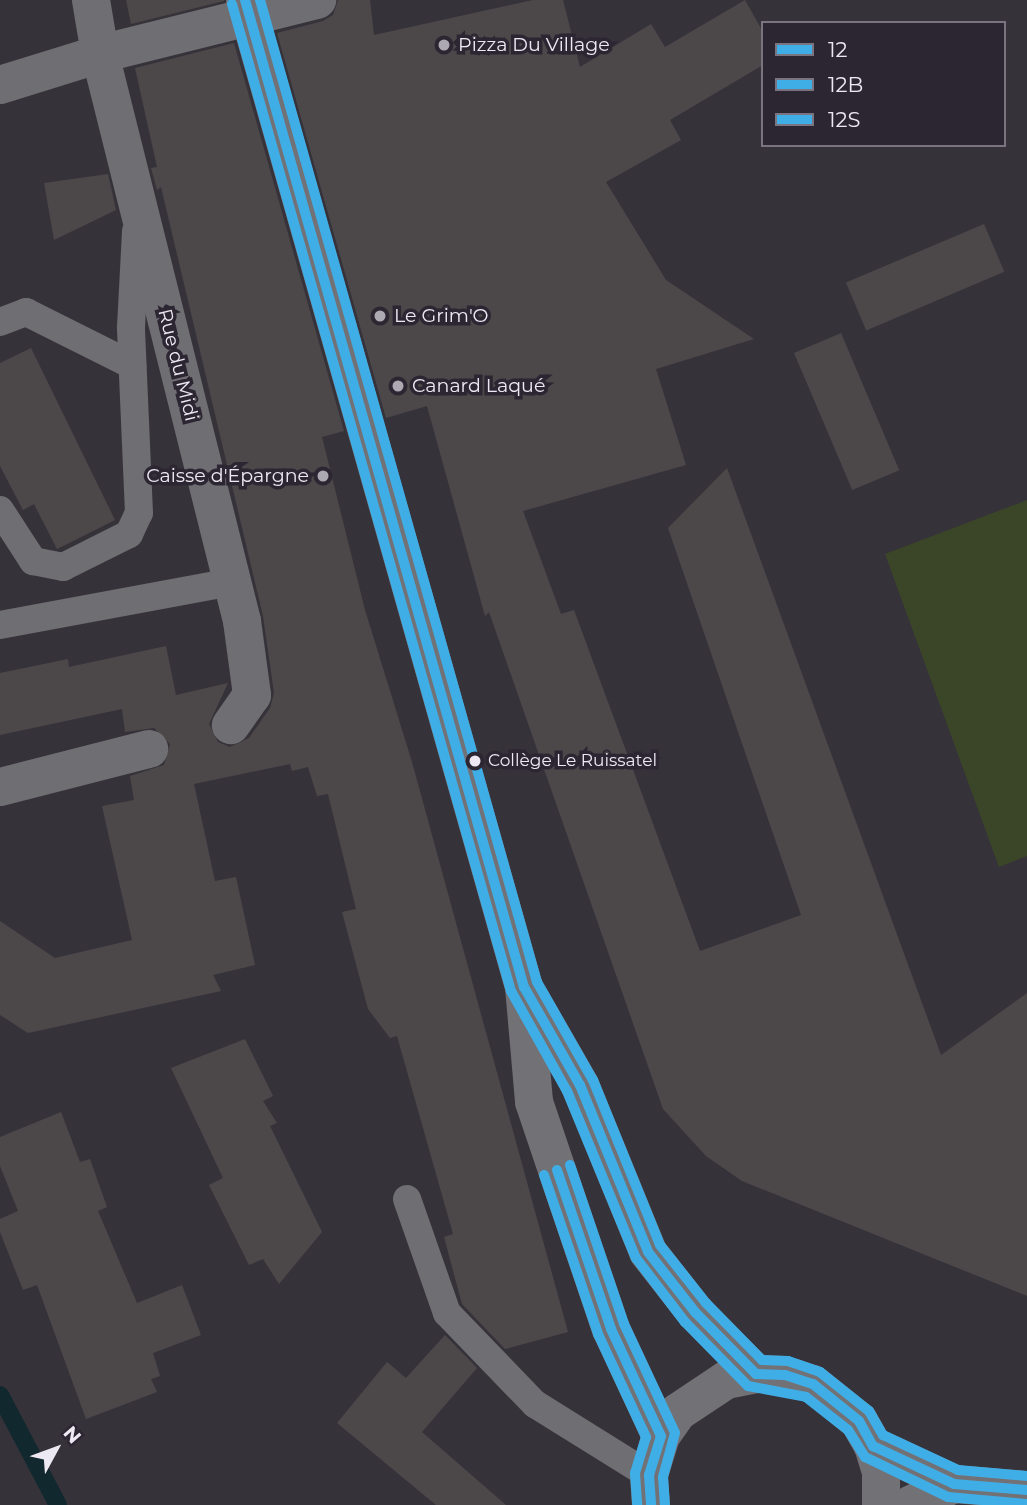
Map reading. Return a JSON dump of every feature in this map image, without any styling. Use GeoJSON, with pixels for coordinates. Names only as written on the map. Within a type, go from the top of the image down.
{"type":"FeatureCollection","features":[{"type":"Feature","properties":{"kind":"street","name":"Rue du Midi"},"geometry":{"type":"LineString","coordinates":[[91,0],[100,54],[233,582],[252,695],[231,725]]}},
{"type":"Feature","properties":{"kind":"street"},"geometry":{"type":"LineString","coordinates":[[0,85],[247,9],[317,0]]}},
{"type":"Feature","properties":{"kind":"street"},"geometry":{"type":"LineString","coordinates":[[247,9],[524,987],[534,1102],[611,1329],[661,1436]]}},
{"type":"Feature","properties":{"kind":"street"},"geometry":{"type":"LineString","coordinates":[[0,787],[149,749]]}},
{"type":"Feature","properties":{"kind":"street"},"geometry":{"type":"LineString","coordinates":[[524,987],[580,1085],[648,1252],[695,1312],[756,1374]]}},
{"type":"Feature","properties":{"kind":"street"},"geometry":{"type":"LineString","coordinates":[[650,1490],[661,1436],[700,1393],[726,1380],[756,1374],[785,1375],[813,1384],[859,1420],[873,1446],[881,1473],[881,1505]]}},
{"type":"Feature","properties":{"kind":"street"},"geometry":{"type":"LineString","coordinates":[[873,1446],[954,1484],[1027,1490]]}},
{"type":"Feature","properties":{"kind":"street"},"geometry":{"type":"LineString","coordinates":[[910,1505],[954,1484]]}},
{"type":"Feature","properties":{"kind":"lane"},"geometry":{"type":"LineString","coordinates":[[0,510],[33,561],[63,567],[129,534],[139,513],[132,365],[137,200]]}},
{"type":"Feature","properties":{"kind":"lane"},"geometry":{"type":"LineString","coordinates":[[0,322],[26,312],[132,365]]}},
{"type":"Feature","properties":{"kind":"lane"},"geometry":{"type":"LineString","coordinates":[[0,625],[233,582]]}},
{"type":"Feature","properties":{"kind":"lane"},"geometry":{"type":"LineString","coordinates":[[407,1199],[447,1313],[534,1404],[650,1490]]}},
{"type":"Feature","properties":{"kind":"green space"},"geometry":{"type":"Polygon","coordinates":[[[1027,500],[1027,856],[999,867],[885,554],[1027,500]]]}},
{"type":"Feature","properties":{"kind":"building"},"geometry":{"type":"Polygon","coordinates":[[[126,0],[224,0],[224,1],[131,24],[126,0]]]}},
{"type":"Feature","properties":{"kind":"building"},"geometry":{"type":"Polygon","coordinates":[[[338,0],[370,0],[374,35],[533,0],[563,0],[580,67],[651,24],[665,47],[745,0],[761,28],[761,66],[670,120],[681,140],[606,182],[666,280],[754,339],[656,369],[686,465],[523,511],[561,614],[574,610],[700,951],[801,915],[668,528],[727,468],[941,1055],[1027,993],[1027,1296],[742,1181],[706,1156],[663,1109],[489,612],[485,616],[427,406],[386,418],[277,33],[323,21],[333,15],[338,0]]]}},
{"type":"Feature","properties":{"kind":"building"},"geometry":{"type":"Polygon","coordinates":[[[234,43],[344,431],[322,437],[365,610],[412,762],[568,1332],[505,1349],[462,1304],[444,1237],[453,1234],[397,1036],[390,1038],[368,1009],[342,912],[356,909],[328,794],[317,796],[308,767],[292,771],[290,764],[194,784],[215,881],[236,877],[255,965],[213,975],[221,991],[28,1033],[0,1015],[0,921],[55,958],[132,940],[102,806],[134,800],[130,776],[164,765],[170,744],[154,728],[125,732],[122,709],[0,735],[0,673],[68,659],[69,667],[166,646],[176,695],[228,683],[209,724],[218,742],[230,747],[249,738],[270,708],[274,693],[263,616],[161,187],[157,190],[151,168],[157,167],[135,68],[234,43]]]}},
{"type":"Feature","properties":{"kind":"building"},"geometry":{"type":"Polygon","coordinates":[[[108,174],[116,210],[54,240],[44,183],[108,174]]]}},
{"type":"Feature","properties":{"kind":"building"},"geometry":{"type":"Polygon","coordinates":[[[984,224],[1004,272],[866,330],[846,283],[984,224]]]}},
{"type":"Feature","properties":{"kind":"building"},"geometry":{"type":"Polygon","coordinates":[[[841,333],[899,470],[852,490],[794,353],[841,333]]]}},
{"type":"Feature","properties":{"kind":"building"},"geometry":{"type":"Polygon","coordinates":[[[31,348],[115,520],[57,549],[34,504],[23,510],[0,466],[0,363],[31,348]]]}},
{"type":"Feature","properties":{"kind":"building"},"geometry":{"type":"Polygon","coordinates":[[[245,1039],[273,1096],[263,1101],[277,1123],[270,1126],[322,1232],[279,1284],[263,1259],[249,1265],[209,1185],[223,1178],[171,1068],[245,1039]]]}},
{"type":"Feature","properties":{"kind":"building"},"geometry":{"type":"Polygon","coordinates":[[[61,1112],[80,1162],[90,1159],[107,1207],[98,1211],[137,1303],[182,1285],[201,1335],[153,1353],[160,1376],[151,1379],[157,1392],[86,1419],[37,1285],[23,1290],[0,1232],[0,1219],[18,1211],[0,1166],[0,1137],[61,1112]]]}},
{"type":"Feature","properties":{"kind":"building"},"geometry":{"type":"Polygon","coordinates":[[[445,1335],[477,1368],[422,1432],[506,1505],[436,1505],[337,1423],[387,1362],[406,1378],[445,1335]]]}},
{"type":"Feature","properties":{"kind":"waterway"},"geometry":{"type":"LineString","coordinates":[[0,1395],[58,1505]]}},
{"type":"Feature","properties":{"kind":"transit line","name":"12"},"geometry":{"type":"LineString","coordinates":[[245,0],[524,987],[580,1085],[648,1252],[695,1312],[756,1374],[785,1375],[813,1384],[859,1421],[873,1446],[954,1484],[1027,1490]]}},
{"type":"Feature","properties":{"kind":"transit line","name":"12S"},"geometry":{"type":"LineString","coordinates":[[260,0],[537,982],[593,1080],[660,1245],[706,1303],[762,1360],[788,1361],[820,1372],[869,1411],[883,1435],[958,1470],[1027,1476]]}},
{"type":"Feature","properties":{"kind":"transit line","name":"12B"},"geometry":{"type":"LineString","coordinates":[[232,4],[511,991],[567,1091],[636,1258],[685,1322],[748,1386],[806,1397],[848,1430],[865,1457],[948,1497],[1026,1504]]}},
{"type":"Feature","properties":{"kind":"transit line","name":"12S"},"geometry":{"type":"LineString","coordinates":[[570,1165],[624,1324],[675,1433],[663,1477],[665,1504]]}},
{"type":"Feature","properties":{"kind":"transit line","name":"12"},"geometry":{"type":"LineString","coordinates":[[557,1170],[611,1329],[661,1436],[649,1475],[651,1505]]}},
{"type":"Feature","properties":{"kind":"transit line","name":"12B"},"geometry":{"type":"LineString","coordinates":[[544,1175],[598,1334],[646,1437],[635,1473],[637,1505]]}},
{"type":"Feature","properties":{"kind":"place","name":"Pizza Du Village"},"geometry":{"type":"Point","coordinates":[444,45]}},
{"type":"Feature","properties":{"kind":"place","name":"Le Grim'O"},"geometry":{"type":"Point","coordinates":[380,316]}},
{"type":"Feature","properties":{"kind":"place","name":"Canard Laqué"},"geometry":{"type":"Point","coordinates":[398,386]}},
{"type":"Feature","properties":{"kind":"place","name":"Caisse d'Épargne"},"geometry":{"type":"Point","coordinates":[323,476]}},
{"type":"Feature","properties":{"kind":"place","name":"Collège Le Ruissatel"},"geometry":{"type":"Point","coordinates":[475,761]}}]}
